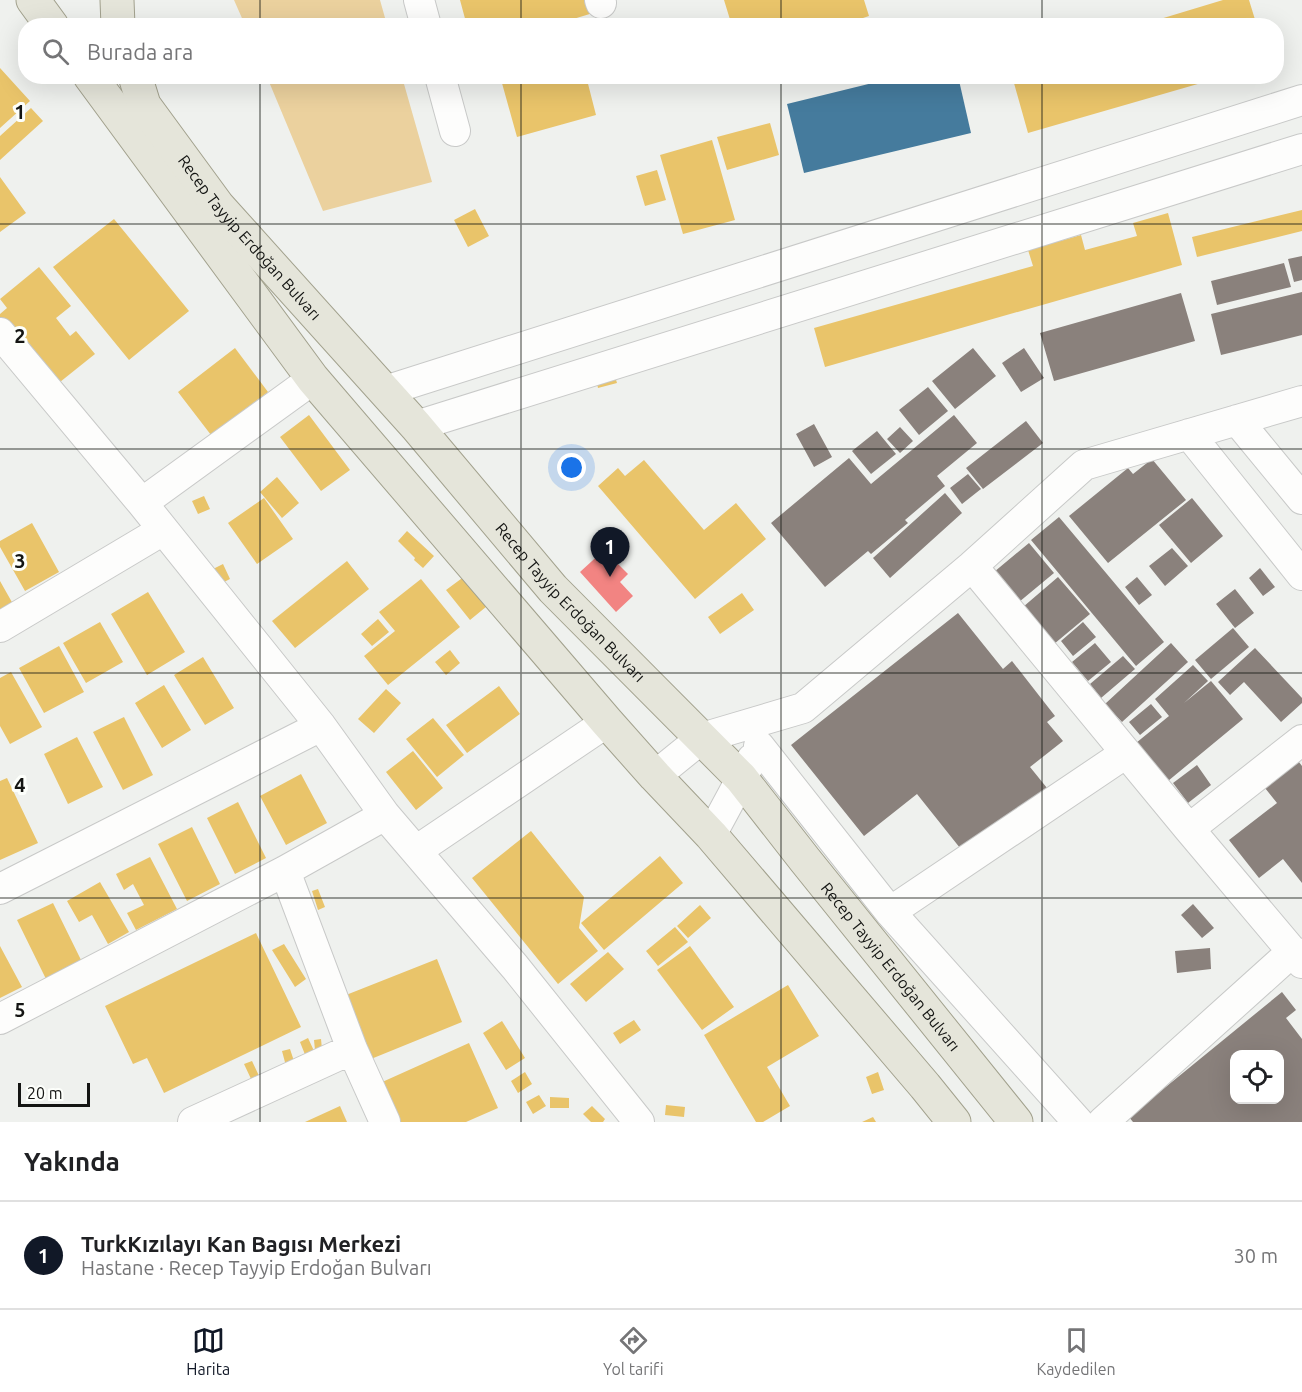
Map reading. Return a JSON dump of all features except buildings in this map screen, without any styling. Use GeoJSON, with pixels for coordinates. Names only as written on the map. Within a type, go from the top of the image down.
{"type":"FeatureCollection","features":[{"type":"Feature","properties":{"kind":"main road"},"geometry":{"type":"LineString","coordinates":[[33,0],[46,18]]}},
{"type":"Feature","properties":{"kind":"main road"},"geometry":{"type":"LineString","coordinates":[[117,0],[118,18]]}},
{"type":"Feature","properties":{"kind":"main road","name":"Recep Tayyip Erdoğan Bulvarı"},"geometry":{"type":"LineString","coordinates":[[96,84],[313,380],[655,776],[711,836],[954,1122]]}},
{"type":"Feature","properties":{"kind":"main road","name":"Recep Tayyip Erdoğan Bulvarı"},"geometry":{"type":"LineString","coordinates":[[137,84],[144,105],[218,206],[416,426],[553,589],[741,778],[1016,1122]]}},
{"type":"Feature","properties":{"kind":"street"},"geometry":{"type":"LineString","coordinates":[[419,0],[424,18]]}},
{"type":"Feature","properties":{"kind":"street"},"geometry":{"type":"LineString","coordinates":[[442,84],[455,131]]}},
{"type":"Feature","properties":{"kind":"street"},"geometry":{"type":"LineString","coordinates":[[385,391],[1302,100]]}},
{"type":"Feature","properties":{"kind":"street"},"geometry":{"type":"LineString","coordinates":[[416,426],[1302,149]]}},
{"type":"Feature","properties":{"kind":"street"},"geometry":{"type":"LineString","coordinates":[[3,344],[142,503],[321,726],[385,815],[515,967],[639,1122]]}},
{"type":"Feature","properties":{"kind":"street"},"geometry":{"type":"LineString","coordinates":[[142,503],[313,380]]}},
{"type":"Feature","properties":{"kind":"street"},"geometry":{"type":"LineString","coordinates":[[711,836],[759,746],[972,566],[1084,465],[1302,400]]}},
{"type":"Feature","properties":{"kind":"street"},"geometry":{"type":"LineString","coordinates":[[1237,420],[1302,499]]}},
{"type":"Feature","properties":{"kind":"street"},"geometry":{"type":"LineString","coordinates":[[1189,434],[1302,575]]}},
{"type":"Feature","properties":{"kind":"street"},"geometry":{"type":"LineString","coordinates":[[0,627],[163,530]]}},
{"type":"Feature","properties":{"kind":"street"},"geometry":{"type":"LineString","coordinates":[[972,566],[1297,957],[1103,1122]]}},
{"type":"Feature","properties":{"kind":"street"},"geometry":{"type":"LineString","coordinates":[[655,776],[702,738],[803,708]]}},
{"type":"Feature","properties":{"kind":"street"},"geometry":{"type":"LineString","coordinates":[[416,851],[608,722]]}},
{"type":"Feature","properties":{"kind":"street"},"geometry":{"type":"LineString","coordinates":[[0,889],[321,726]]}},
{"type":"Feature","properties":{"kind":"street"},"geometry":{"type":"LineString","coordinates":[[1189,829],[1302,740]]}},
{"type":"Feature","properties":{"kind":"street"},"geometry":{"type":"LineString","coordinates":[[759,746],[890,912],[1078,1122]]}},
{"type":"Feature","properties":{"kind":"street"},"geometry":{"type":"LineString","coordinates":[[890,912],[1126,753]]}},
{"type":"Feature","properties":{"kind":"street"},"geometry":{"type":"LineString","coordinates":[[0,1018],[285,871],[385,815]]}},
{"type":"Feature","properties":{"kind":"street"},"geometry":{"type":"LineString","coordinates":[[285,871],[352,1049],[385,1122]]}},
{"type":"Feature","properties":{"kind":"street"},"geometry":{"type":"LineString","coordinates":[[193,1122],[352,1049]]}},
{"type":"Feature","properties":{"kind":"shaded area"},"geometry":{"type":"Polygon","coordinates":[[[234,0],[380,0],[385,18],[242,18],[234,0]]]}},
{"type":"Feature","properties":{"kind":"shaded area"},"geometry":{"type":"Polygon","coordinates":[[[270,84],[404,84],[432,182],[323,211],[270,84]]]}},
{"type":"Feature","properties":{"kind":"place","name":"TurkKızılayı Kan Bagısı Merkezi"},"geometry":{"type":"Point","coordinates":[610,577]}}]}
